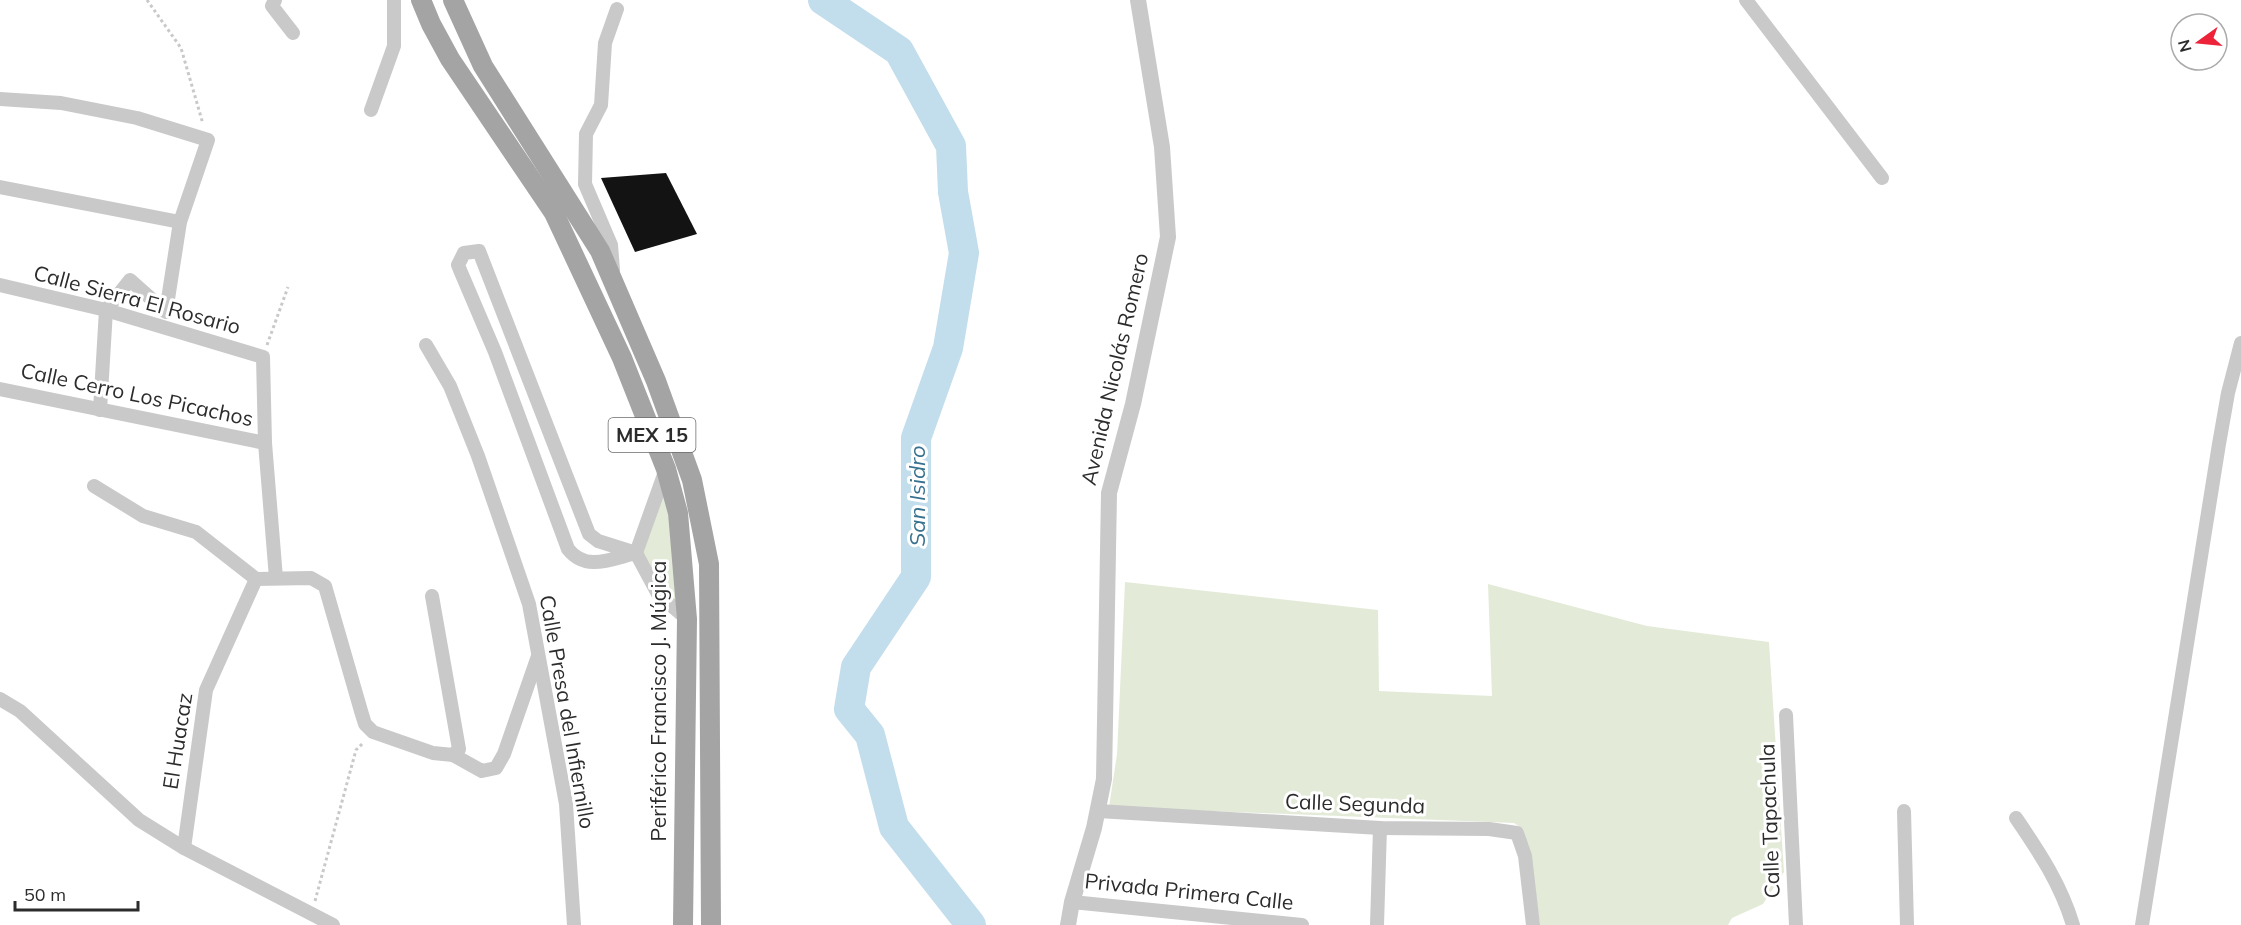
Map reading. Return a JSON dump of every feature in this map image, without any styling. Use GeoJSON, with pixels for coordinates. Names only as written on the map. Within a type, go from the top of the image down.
{"type":"FeatureCollection","features":[{"type":"Feature","properties":{"kind":"main road","name":"Periférico Francisco J. Múgica"},"geometry":{"type":"LineString","coordinates":[[422,0],[431,24],[450,59],[554,213],[622,358],[666,470],[678,513],[687,619],[683,925]]}},
{"type":"Feature","properties":{"kind":"main road","name":"MEX 15"},"geometry":{"type":"LineString","coordinates":[[453,0],[483,66],[600,251],[678,436],[692,480],[709,564],[711,925]]}},
{"type":"Feature","properties":{"kind":"street"},"geometry":{"type":"LineString","coordinates":[[275,0],[272,6],[293,33]]}},
{"type":"Feature","properties":{"kind":"street"},"geometry":{"type":"LineString","coordinates":[[371,110],[394,46],[393,0]]}},
{"type":"Feature","properties":{"kind":"street","name":"Avenida Nicolás Romero"},"geometry":{"type":"LineString","coordinates":[[1068,925],[1072,902],[1098,812],[1104,779],[1109,493],[1133,404],[1168,237],[1162,147],[1138,0]]}},
{"type":"Feature","properties":{"kind":"street"},"geometry":{"type":"LineString","coordinates":[[1746,0],[1882,178]]}},
{"type":"Feature","properties":{"kind":"street"},"geometry":{"type":"LineString","coordinates":[[614,284],[611,245],[585,184],[586,135],[601,105],[605,43],[617,9]]}},
{"type":"Feature","properties":{"kind":"street"},"geometry":{"type":"LineString","coordinates":[[0,99],[61,103],[83,107],[136,118],[208,140],[180,222],[166,312],[130,280],[106,310],[100,410]]}},
{"type":"Feature","properties":{"kind":"street"},"geometry":{"type":"LineString","coordinates":[[0,187],[180,222]]}},
{"type":"Feature","properties":{"kind":"street"},"geometry":{"type":"LineString","coordinates":[[636,554],[587,563],[576,559],[568,549],[495,352],[458,265],[460,257],[468,251],[479,250],[562,469],[590,534],[598,541],[636,554],[658,594],[687,619]]}},
{"type":"Feature","properties":{"kind":"street"},"geometry":{"type":"LineString","coordinates":[[462,276],[486,269]]}},
{"type":"Feature","properties":{"kind":"street","name":"Calle Sierra El Rosario"},"geometry":{"type":"LineString","coordinates":[[0,285],[106,310],[263,357]]}},
{"type":"Feature","properties":{"kind":"street"},"geometry":{"type":"LineString","coordinates":[[2142,925],[2221,434],[2241,343]]}},
{"type":"Feature","properties":{"kind":"street"},"geometry":{"type":"LineString","coordinates":[[495,352],[516,344]]}},
{"type":"Feature","properties":{"kind":"street","name":"Calle Presa del Infiernillo"},"geometry":{"type":"LineString","coordinates":[[426,345],[450,386],[478,456],[530,604],[566,804],[574,925]]}},
{"type":"Feature","properties":{"kind":"street"},"geometry":{"type":"LineString","coordinates":[[263,357],[265,443],[276,579]]}},
{"type":"Feature","properties":{"kind":"street","name":"Calle Cerro Los Picachos"},"geometry":{"type":"LineString","coordinates":[[0,389],[265,443]]}},
{"type":"Feature","properties":{"kind":"street"},"geometry":{"type":"LineString","coordinates":[[540,478],[562,469]]}},
{"type":"Feature","properties":{"kind":"street"},"geometry":{"type":"LineString","coordinates":[[636,554],[666,470]]}},
{"type":"Feature","properties":{"kind":"street"},"geometry":{"type":"LineString","coordinates":[[94,486],[143,516],[196,532],[256,579],[311,578],[324,586],[365,724],[373,732],[433,753],[453,756],[482,771],[496,768],[504,754],[540,651]]}},
{"type":"Feature","properties":{"kind":"street","name":"El Huacaz"},"geometry":{"type":"LineString","coordinates":[[184,848],[206,690],[256,579]]}},
{"type":"Feature","properties":{"kind":"street"},"geometry":{"type":"LineString","coordinates":[[432,596],[459,749],[453,756]]}},
{"type":"Feature","properties":{"kind":"street"},"geometry":{"type":"LineString","coordinates":[[0,699],[20,711],[139,820],[184,848],[333,925]]}},
{"type":"Feature","properties":{"kind":"street","name":"Calle Tapachula"},"geometry":{"type":"LineString","coordinates":[[1786,715],[1796,925]]}},
{"type":"Feature","properties":{"kind":"street"},"geometry":{"type":"LineString","coordinates":[[1904,811],[1907,925]]}},
{"type":"Feature","properties":{"kind":"street","name":"Calle Segunda"},"geometry":{"type":"LineString","coordinates":[[1098,812],[1380,828],[1489,829],[1517,833],[1525,856],[1533,925]]}},
{"type":"Feature","properties":{"kind":"street"},"geometry":{"type":"LineString","coordinates":[[2016,818],[2044,859],[2064,895],[2073,925]]}},
{"type":"Feature","properties":{"kind":"street"},"geometry":{"type":"LineString","coordinates":[[1377,925],[1380,828]]}},
{"type":"Feature","properties":{"kind":"street","name":"Privada Primera Calle"},"geometry":{"type":"LineString","coordinates":[[1072,902],[1302,925]]}},
{"type":"Feature","properties":{"kind":"path"},"geometry":{"type":"LineString","coordinates":[[147,0],[181,48],[208,140]]}},
{"type":"Feature","properties":{"kind":"path"},"geometry":{"type":"LineString","coordinates":[[263,357],[288,287]]}},
{"type":"Feature","properties":{"kind":"path"},"geometry":{"type":"LineString","coordinates":[[312,915],[356,750],[373,732]]}},
{"type":"Feature","properties":{"kind":"green space"},"geometry":{"type":"Polygon","coordinates":[[[661,489],[673,523],[678,607],[661,587],[641,554],[661,489]]]}},
{"type":"Feature","properties":{"kind":"green space"},"geometry":{"type":"Polygon","coordinates":[[[1125,582],[1378,610],[1379,691],[1492,696],[1488,584],[1647,626],[1769,642],[1784,872],[1763,904],[1732,918],[1728,925],[1540,925],[1530,853],[1523,829],[1514,823],[1109,807],[1117,754],[1125,582]]]}},
{"type":"Feature","properties":{"kind":"building"},"geometry":{"type":"Polygon","coordinates":[[[666,173],[697,234],[635,252],[601,178],[666,173]]]}},
{"type":"Feature","properties":{"kind":"waterway","name":"San Isidro"},"geometry":{"type":"LineString","coordinates":[[823,0],[899,51],[951,146],[953,192],[964,253],[948,348],[916,438],[916,577],[856,667],[849,709],[870,735],[894,827],[971,925]]}}]}
